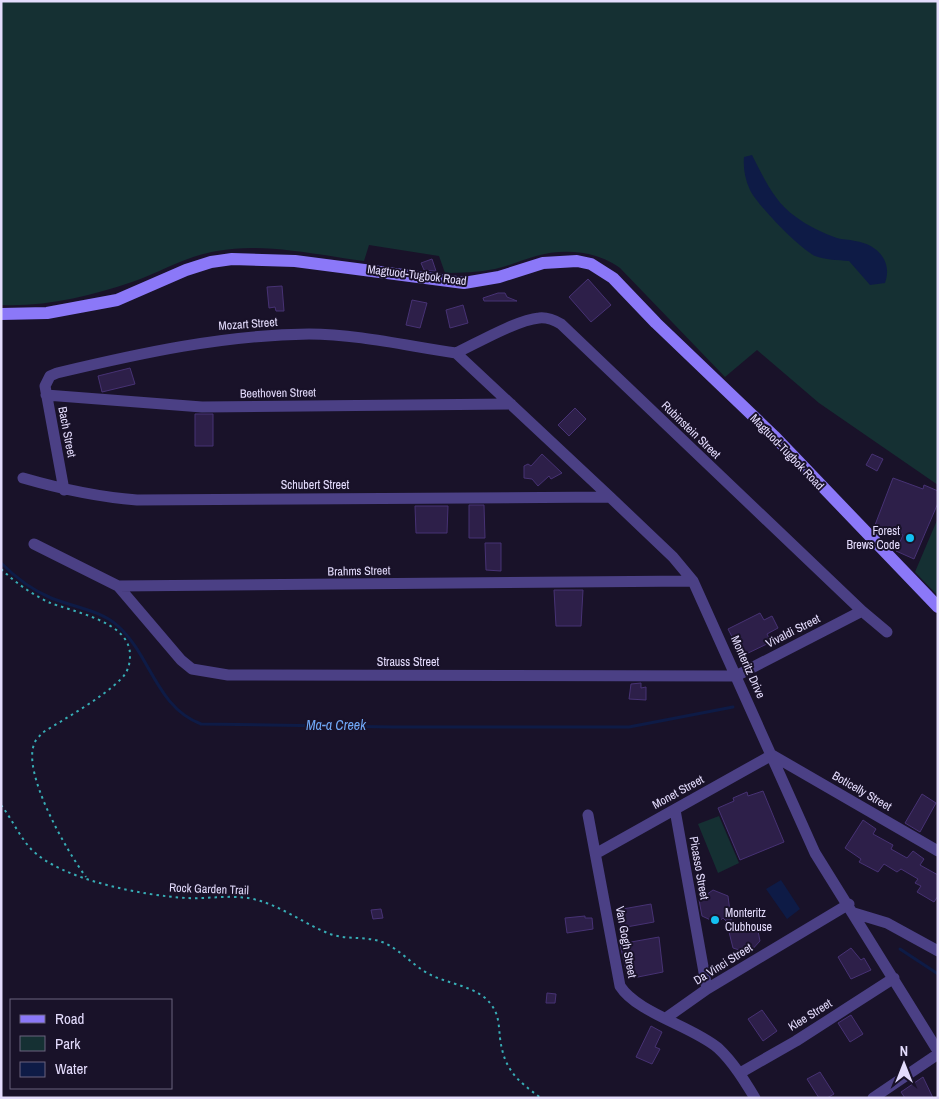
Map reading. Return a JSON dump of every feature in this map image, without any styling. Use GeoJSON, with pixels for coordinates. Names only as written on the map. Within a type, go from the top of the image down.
{"type":"FeatureCollection","features":[{"type":"Feature","properties":{"kind":"main road","name":"Magtuod-Tugbok Road"},"geometry":{"type":"LineString","coordinates":[[1,314],[47,313],[108,302],[148,288],[186,270],[211,262],[232,259],[295,261],[464,283],[499,277],[543,263],[577,261],[591,264],[613,278],[656,323],[774,436],[938,607]]}},
{"type":"Feature","properties":{"kind":"street","name":"Rubinstein Street"},"geometry":{"type":"LineString","coordinates":[[456,353],[522,323],[538,318],[552,319],[561,324],[862,611],[887,632]]}},
{"type":"Feature","properties":{"kind":"street","name":"Mozart Street"},"geometry":{"type":"LineString","coordinates":[[46,380],[58,372],[164,348],[221,339],[275,335],[310,334],[337,336],[456,353]]}},
{"type":"Feature","properties":{"kind":"street","name":"Monteritz Drive"},"geometry":{"type":"LineString","coordinates":[[456,353],[610,497],[673,558],[693,582],[808,839],[938,1052]]}},
{"type":"Feature","properties":{"kind":"street","name":"Bach Street"},"geometry":{"type":"LineString","coordinates":[[46,380],[46,395],[64,490]]}},
{"type":"Feature","properties":{"kind":"street","name":"Beethoven Street"},"geometry":{"type":"LineString","coordinates":[[46,395],[202,407],[511,404]]}},
{"type":"Feature","properties":{"kind":"street","name":"Schubert Street"},"geometry":{"type":"LineString","coordinates":[[23,478],[64,490],[104,498],[138,500],[610,497]]}},
{"type":"Feature","properties":{"kind":"street","name":"Brahms Street"},"geometry":{"type":"LineString","coordinates":[[34,544],[118,586],[153,588],[693,582]]}},
{"type":"Feature","properties":{"kind":"street","name":"Strauss Street"},"geometry":{"type":"LineString","coordinates":[[118,586],[181,660],[192,669],[228,675],[736,676]]}},
{"type":"Feature","properties":{"kind":"street","name":"Vivaldi Street"},"geometry":{"type":"LineString","coordinates":[[736,676],[862,611]]}},
{"type":"Feature","properties":{"kind":"street","name":"Monet Street"},"geometry":{"type":"LineString","coordinates":[[597,853],[772,755]]}},
{"type":"Feature","properties":{"kind":"street","name":"Boticelly Street"},"geometry":{"type":"LineString","coordinates":[[772,755],[938,851]]}},
{"type":"Feature","properties":{"kind":"street","name":"Picasso Street"},"geometry":{"type":"LineString","coordinates":[[674,810],[707,990]]}},
{"type":"Feature","properties":{"kind":"street","name":"Van Gogh Street"},"geometry":{"type":"LineString","coordinates":[[588,815],[597,853],[620,986],[632,999],[717,1048],[740,1073],[755,1098]]}},
{"type":"Feature","properties":{"kind":"street"},"geometry":{"type":"LineString","coordinates":[[851,908],[887,923],[938,951]]}},
{"type":"Feature","properties":{"kind":"street","name":"Da Vinci Street"},"geometry":{"type":"LineString","coordinates":[[666,1018],[707,990],[851,908]]}},
{"type":"Feature","properties":{"kind":"street","name":"Klee Street"},"geometry":{"type":"LineString","coordinates":[[740,1073],[796,1041],[894,978]]}},
{"type":"Feature","properties":{"kind":"street"},"geometry":{"type":"LineString","coordinates":[[873,1098],[938,1052]]}},
{"type":"Feature","properties":{"kind":"path"},"geometry":{"type":"LineString","coordinates":[[1,569],[28,592],[100,620],[114,628],[124,639],[130,651],[130,665],[122,678],[42,733],[34,742],[32,756],[44,804],[72,858],[86,877]]}},
{"type":"Feature","properties":{"kind":"path","name":"Rock Garden Trail"},"geometry":{"type":"LineString","coordinates":[[1,805],[31,849],[48,863],[64,871],[128,890],[171,897],[246,897],[288,911],[329,934],[372,939],[384,943],[430,975],[473,991],[486,999],[495,1009],[506,1064],[520,1081],[541,1098]]}},
{"type":"Feature","properties":{"kind":"green space"},"geometry":{"type":"Polygon","coordinates":[[[1,1],[938,1],[938,485],[819,403],[757,350],[725,377],[620,268],[611,262],[591,255],[558,252],[536,256],[495,269],[445,273],[439,256],[369,245],[364,261],[290,250],[235,249],[206,253],[184,260],[132,282],[68,300],[1,305],[1,1]]]}},
{"type":"Feature","properties":{"kind":"green space"},"geometry":{"type":"Polygon","coordinates":[[[938,518],[938,596],[915,572],[938,518]]]}},
{"type":"Feature","properties":{"kind":"green space"},"geometry":{"type":"Polygon","coordinates":[[[719,816],[739,863],[718,873],[698,824],[719,816]]]}},
{"type":"Feature","properties":{"kind":"water"},"geometry":{"type":"Polygon","coordinates":[[[752,155],[765,181],[788,211],[826,234],[839,239],[863,243],[876,250],[885,261],[887,268],[885,283],[870,285],[849,261],[815,256],[790,236],[761,206],[750,190],[745,173],[744,157],[752,155]]]}},
{"type":"Feature","properties":{"kind":"water"},"geometry":{"type":"Polygon","coordinates":[[[781,880],[800,909],[787,919],[766,889],[781,880]]]}},
{"type":"Feature","properties":{"kind":"building"},"geometry":{"type":"Polygon","coordinates":[[[432,259],[436,271],[424,270],[421,263],[432,259]]]}},
{"type":"Feature","properties":{"kind":"building"},"geometry":{"type":"Polygon","coordinates":[[[588,279],[611,305],[591,322],[569,297],[588,279]]]}},
{"type":"Feature","properties":{"kind":"building"},"geometry":{"type":"Polygon","coordinates":[[[282,286],[284,311],[276,311],[275,307],[269,308],[267,287],[282,286]]]}},
{"type":"Feature","properties":{"kind":"building"},"geometry":{"type":"Polygon","coordinates":[[[498,293],[505,293],[507,297],[517,301],[484,301],[483,298],[498,293]]]}},
{"type":"Feature","properties":{"kind":"building"},"geometry":{"type":"Polygon","coordinates":[[[412,300],[427,303],[420,328],[406,325],[412,300]]]}},
{"type":"Feature","properties":{"kind":"building"},"geometry":{"type":"Polygon","coordinates":[[[463,305],[468,323],[450,328],[446,310],[463,305]]]}},
{"type":"Feature","properties":{"kind":"building"},"geometry":{"type":"Polygon","coordinates":[[[130,368],[135,384],[102,392],[98,376],[130,368]]]}},
{"type":"Feature","properties":{"kind":"building"},"geometry":{"type":"Polygon","coordinates":[[[575,408],[586,419],[569,436],[558,425],[575,408]]]}},
{"type":"Feature","properties":{"kind":"building"},"geometry":{"type":"Polygon","coordinates":[[[195,414],[213,414],[213,446],[195,446],[195,414]]]}},
{"type":"Feature","properties":{"kind":"building"},"geometry":{"type":"Polygon","coordinates":[[[542,454],[562,473],[551,479],[549,476],[538,486],[532,479],[524,478],[524,466],[528,464],[531,466],[542,454]]]}},
{"type":"Feature","properties":{"kind":"building"},"geometry":{"type":"Polygon","coordinates":[[[872,454],[883,459],[877,471],[866,465],[872,454]]]}},
{"type":"Feature","properties":{"kind":"building"},"geometry":{"type":"Polygon","coordinates":[[[893,478],[923,489],[924,485],[938,491],[938,503],[914,559],[896,551],[903,535],[875,525],[893,478]]]}},
{"type":"Feature","properties":{"kind":"building"},"geometry":{"type":"Polygon","coordinates":[[[469,505],[484,505],[485,538],[469,538],[469,505]]]}},
{"type":"Feature","properties":{"kind":"building"},"geometry":{"type":"Polygon","coordinates":[[[415,506],[448,506],[447,533],[416,533],[415,506]]]}},
{"type":"Feature","properties":{"kind":"building"},"geometry":{"type":"Polygon","coordinates":[[[485,543],[501,543],[501,571],[486,570],[485,543]]]}},
{"type":"Feature","properties":{"kind":"building"},"geometry":{"type":"Polygon","coordinates":[[[554,590],[583,590],[581,626],[556,626],[554,590]]]}},
{"type":"Feature","properties":{"kind":"building"},"geometry":{"type":"Polygon","coordinates":[[[760,613],[764,620],[772,616],[778,628],[767,634],[771,642],[742,656],[728,629],[760,613]]]}},
{"type":"Feature","properties":{"kind":"building"},"geometry":{"type":"Polygon","coordinates":[[[641,683],[641,688],[646,687],[646,700],[629,699],[631,684],[641,683]]]}},
{"type":"Feature","properties":{"kind":"building"},"geometry":{"type":"Polygon","coordinates":[[[763,791],[784,842],[740,860],[718,808],[734,801],[733,798],[747,792],[748,796],[763,791]]]}},
{"type":"Feature","properties":{"kind":"building"},"geometry":{"type":"Polygon","coordinates":[[[922,794],[936,803],[920,832],[905,823],[922,794]]]}},
{"type":"Feature","properties":{"kind":"building"},"geometry":{"type":"Polygon","coordinates":[[[863,820],[876,829],[873,834],[893,845],[891,849],[907,858],[913,851],[924,859],[920,865],[938,875],[938,896],[934,902],[917,892],[921,886],[915,883],[918,879],[901,869],[897,872],[884,864],[878,872],[859,862],[861,859],[845,848],[863,820]]]}},
{"type":"Feature","properties":{"kind":"building"},"geometry":{"type":"Polygon","coordinates":[[[713,890],[728,896],[732,927],[723,918],[717,923],[702,916],[699,900],[713,890]]]}},
{"type":"Feature","properties":{"kind":"building"},"geometry":{"type":"Polygon","coordinates":[[[651,904],[654,922],[621,928],[617,910],[651,904]]]}},
{"type":"Feature","properties":{"kind":"building"},"geometry":{"type":"Polygon","coordinates":[[[381,909],[383,918],[373,919],[371,910],[381,909]]]}},
{"type":"Feature","properties":{"kind":"building"},"geometry":{"type":"Polygon","coordinates":[[[585,916],[585,918],[592,918],[593,929],[567,933],[565,918],[585,916]]]}},
{"type":"Feature","properties":{"kind":"building"},"geometry":{"type":"Polygon","coordinates":[[[741,921],[757,926],[760,941],[749,953],[733,948],[729,932],[741,921]]]}},
{"type":"Feature","properties":{"kind":"building"},"geometry":{"type":"Polygon","coordinates":[[[659,937],[663,972],[628,979],[620,944],[659,937]]]}},
{"type":"Feature","properties":{"kind":"building"},"geometry":{"type":"Polygon","coordinates":[[[851,948],[861,960],[864,958],[871,970],[851,979],[838,957],[851,948]]]}},
{"type":"Feature","properties":{"kind":"building"},"geometry":{"type":"Polygon","coordinates":[[[547,993],[556,994],[555,1003],[546,1003],[547,993]]]}},
{"type":"Feature","properties":{"kind":"building"},"geometry":{"type":"Polygon","coordinates":[[[762,1010],[777,1031],[763,1041],[748,1019],[762,1010]]]}},
{"type":"Feature","properties":{"kind":"building"},"geometry":{"type":"Polygon","coordinates":[[[851,1015],[863,1034],[850,1042],[838,1023],[851,1015]]]}},
{"type":"Feature","properties":{"kind":"building"},"geometry":{"type":"Polygon","coordinates":[[[651,1026],[662,1032],[655,1047],[660,1049],[652,1064],[636,1057],[651,1026]]]}},
{"type":"Feature","properties":{"kind":"building"},"geometry":{"type":"Polygon","coordinates":[[[820,1072],[834,1094],[827,1098],[819,1098],[807,1079],[820,1072]]]}},
{"type":"Feature","properties":{"kind":"building"},"geometry":{"type":"Polygon","coordinates":[[[923,1077],[933,1098],[905,1098],[901,1092],[923,1077]]]}},
{"type":"Feature","properties":{"kind":"waterway","name":"Ma-a Creek"},"geometry":{"type":"LineString","coordinates":[[1,563],[18,579],[37,591],[59,601],[95,612],[118,626],[139,652],[155,680],[174,706],[186,716],[201,724],[392,727],[629,727],[733,707]]}},
{"type":"Feature","properties":{"kind":"waterway","name":"Ma-a Creek"},"geometry":{"type":"LineString","coordinates":[[900,949],[938,974]]}},
{"type":"Feature","properties":{"kind":"place","name":"Forest Brews Code"},"geometry":{"type":"Point","coordinates":[910,538]}},
{"type":"Feature","properties":{"kind":"place","name":"Monteritz Clubhouse"},"geometry":{"type":"Point","coordinates":[715,920]}}]}
